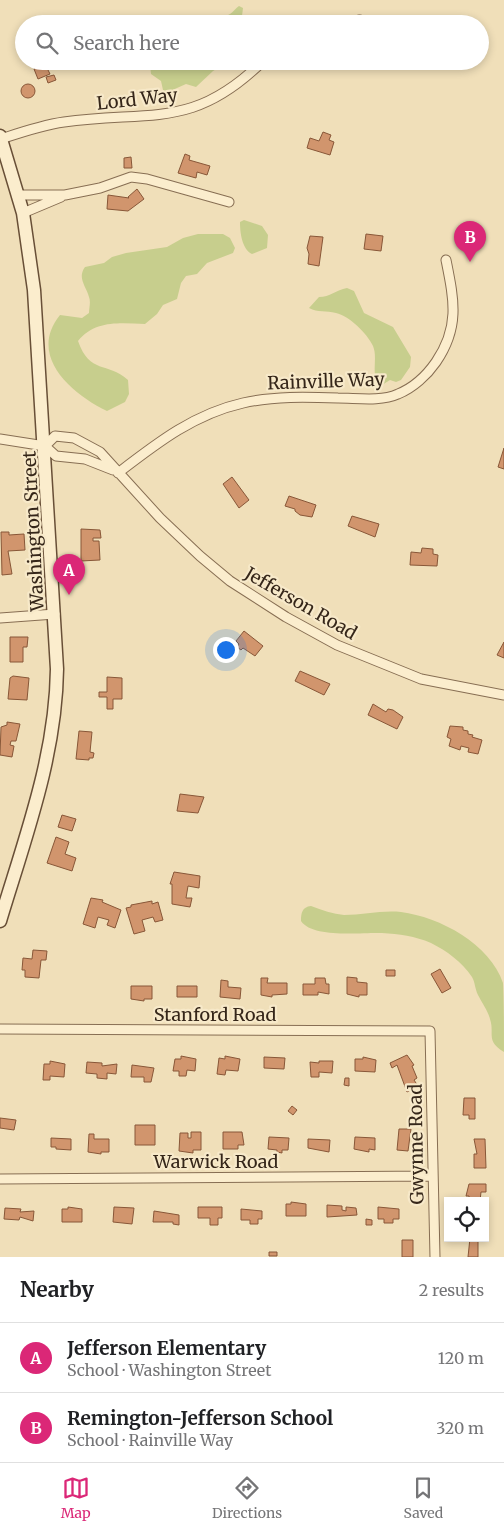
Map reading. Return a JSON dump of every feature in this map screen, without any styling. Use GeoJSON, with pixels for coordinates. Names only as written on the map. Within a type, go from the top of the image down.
{"type":"FeatureCollection","features":[{"type":"Feature","properties":{"kind":"main road","name":"Washington Street"},"geometry":{"type":"LineString","coordinates":[[0,137],[18,195],[34,290],[55,614],[57,685],[51,743],[42,783],[0,921]]}},
{"type":"Feature","properties":{"kind":"street","name":"Lord Way"},"geometry":{"type":"LineString","coordinates":[[0,137],[54,123],[154,116],[183,111],[211,101],[245,80],[255,70]]}},
{"type":"Feature","properties":{"kind":"street"},"geometry":{"type":"LineString","coordinates":[[18,195],[65,195],[100,188],[131,177],[147,179],[229,202]]}},
{"type":"Feature","properties":{"kind":"street"},"geometry":{"type":"LineString","coordinates":[[22,214],[65,195]]}},
{"type":"Feature","properties":{"kind":"street","name":"Rainville Way"},"geometry":{"type":"LineString","coordinates":[[118,473],[177,429],[227,407],[281,397],[377,398],[398,394],[408,389],[433,366],[450,336],[454,300],[446,260]]}},
{"type":"Feature","properties":{"kind":"street","name":"Jefferson Road"},"geometry":{"type":"LineString","coordinates":[[118,473],[85,458],[56,456],[45,446],[55,436],[81,441],[100,452],[118,473],[200,556],[230,581],[286,617],[337,646],[413,677],[452,687],[504,695]]}},
{"type":"Feature","properties":{"kind":"street"},"geometry":{"type":"LineString","coordinates":[[0,439],[45,446]]}},
{"type":"Feature","properties":{"kind":"street"},"geometry":{"type":"LineString","coordinates":[[0,618],[55,614]]}},
{"type":"Feature","properties":{"kind":"street","name":"Stanford Road"},"geometry":{"type":"LineString","coordinates":[[0,1029],[430,1031]]}},
{"type":"Feature","properties":{"kind":"street","name":"Gwynne Road"},"geometry":{"type":"LineString","coordinates":[[430,1031],[435,1257]]}},
{"type":"Feature","properties":{"kind":"street","name":"Warwick Road"},"geometry":{"type":"LineString","coordinates":[[0,1179],[433,1176]]}},
{"type":"Feature","properties":{"kind":"green space"},"geometry":{"type":"Polygon","coordinates":[[[239,6],[243,8],[242,15],[228,15],[239,6]]]}},
{"type":"Feature","properties":{"kind":"green space"},"geometry":{"type":"Polygon","coordinates":[[[151,70],[215,70],[196,87],[186,84],[168,92],[163,90],[161,81],[151,74],[151,70]]]}},
{"type":"Feature","properties":{"kind":"green space"},"geometry":{"type":"Polygon","coordinates":[[[244,220],[262,226],[268,235],[267,248],[252,254],[249,252],[241,236],[240,222],[244,220]]]}},
{"type":"Feature","properties":{"kind":"green space"},"geometry":{"type":"Polygon","coordinates":[[[198,234],[223,234],[230,238],[235,248],[233,253],[207,263],[197,274],[186,276],[181,283],[177,299],[163,305],[157,314],[145,324],[117,323],[100,326],[92,329],[78,341],[88,359],[120,374],[128,380],[129,394],[125,402],[107,411],[80,395],[58,372],[51,359],[48,345],[51,330],[60,315],[82,318],[89,313],[90,299],[82,278],[85,267],[104,263],[112,257],[126,253],[167,247],[183,238],[198,234]]]}},
{"type":"Feature","properties":{"kind":"green space"},"geometry":{"type":"Polygon","coordinates":[[[347,288],[354,291],[364,313],[393,327],[411,357],[410,367],[401,380],[396,382],[390,380],[382,385],[378,384],[375,375],[373,346],[362,331],[352,321],[341,315],[309,308],[319,297],[347,288]]]}},
{"type":"Feature","properties":{"kind":"green space"},"geometry":{"type":"Polygon","coordinates":[[[311,906],[344,915],[401,912],[432,920],[462,935],[487,956],[503,983],[504,1052],[494,1044],[489,1016],[478,995],[472,977],[454,957],[431,943],[407,936],[382,933],[327,932],[307,927],[301,921],[301,915],[306,908],[311,906]]]}},
{"type":"Feature","properties":{"kind":"building"},"geometry":{"type":"Polygon","coordinates":[[[34,70],[48,70],[50,74],[38,79],[34,70]]]}},
{"type":"Feature","properties":{"kind":"building"},"geometry":{"type":"Polygon","coordinates":[[[54,75],[56,80],[48,83],[46,77],[54,75]]]}},
{"type":"Feature","properties":{"kind":"building"},"geometry":{"type":"Polygon","coordinates":[[[25,84],[31,84],[35,91],[31,98],[25,98],[21,94],[21,88],[25,84]]]}},
{"type":"Feature","properties":{"kind":"building"},"geometry":{"type":"Polygon","coordinates":[[[323,132],[331,135],[329,140],[334,142],[330,155],[307,148],[310,138],[319,141],[323,132]]]}},
{"type":"Feature","properties":{"kind":"building"},"geometry":{"type":"Polygon","coordinates":[[[185,154],[190,156],[189,160],[210,166],[207,175],[197,172],[196,178],[178,173],[185,154]]]}},
{"type":"Feature","properties":{"kind":"building"},"geometry":{"type":"Polygon","coordinates":[[[131,157],[132,168],[124,168],[124,158],[131,157]]]}},
{"type":"Feature","properties":{"kind":"building"},"geometry":{"type":"Polygon","coordinates":[[[137,189],[144,199],[128,211],[107,209],[108,195],[129,198],[137,189]]]}},
{"type":"Feature","properties":{"kind":"building"},"geometry":{"type":"Polygon","coordinates":[[[366,234],[383,236],[381,251],[364,249],[366,234]]]}},
{"type":"Feature","properties":{"kind":"building"},"geometry":{"type":"Polygon","coordinates":[[[310,236],[323,237],[319,266],[308,264],[309,254],[307,248],[310,236]]]}},
{"type":"Feature","properties":{"kind":"building"},"geometry":{"type":"Polygon","coordinates":[[[504,448],[504,469],[498,467],[504,448]]]}},
{"type":"Feature","properties":{"kind":"building"},"geometry":{"type":"Polygon","coordinates":[[[232,477],[249,500],[239,508],[223,484],[232,477]]]}},
{"type":"Feature","properties":{"kind":"building"},"geometry":{"type":"Polygon","coordinates":[[[289,496],[316,505],[312,517],[300,515],[295,509],[285,506],[289,496]]]}},
{"type":"Feature","properties":{"kind":"building"},"geometry":{"type":"Polygon","coordinates":[[[352,516],[379,524],[375,537],[348,526],[352,516]]]}},
{"type":"Feature","properties":{"kind":"building"},"geometry":{"type":"Polygon","coordinates":[[[81,529],[100,530],[101,538],[93,538],[93,541],[99,541],[100,560],[81,561],[81,529]]]}},
{"type":"Feature","properties":{"kind":"building"},"geometry":{"type":"Polygon","coordinates":[[[1,532],[9,532],[9,535],[24,534],[25,550],[8,551],[12,574],[2,575],[1,532]]]}},
{"type":"Feature","properties":{"kind":"building"},"geometry":{"type":"Polygon","coordinates":[[[422,548],[433,549],[433,554],[438,555],[437,566],[410,565],[411,552],[421,553],[422,548]]]}},
{"type":"Feature","properties":{"kind":"building"},"geometry":{"type":"Polygon","coordinates":[[[244,631],[263,646],[255,656],[243,648],[241,650],[237,647],[239,644],[236,641],[244,631]]]}},
{"type":"Feature","properties":{"kind":"building"},"geometry":{"type":"Polygon","coordinates":[[[10,637],[28,637],[27,647],[23,647],[23,662],[10,662],[10,637]]]}},
{"type":"Feature","properties":{"kind":"building"},"geometry":{"type":"Polygon","coordinates":[[[504,642],[504,658],[497,655],[504,642]]]}},
{"type":"Feature","properties":{"kind":"building"},"geometry":{"type":"Polygon","coordinates":[[[300,671],[330,684],[324,695],[295,681],[300,671]]]}},
{"type":"Feature","properties":{"kind":"building"},"geometry":{"type":"Polygon","coordinates":[[[13,676],[29,678],[27,700],[8,699],[10,678],[13,676]]]}},
{"type":"Feature","properties":{"kind":"building"},"geometry":{"type":"Polygon","coordinates":[[[107,677],[122,678],[122,699],[113,699],[113,709],[107,709],[107,697],[99,697],[99,692],[107,692],[107,677]]]}},
{"type":"Feature","properties":{"kind":"building"},"geometry":{"type":"Polygon","coordinates":[[[373,704],[386,712],[388,709],[393,710],[403,717],[397,729],[368,715],[373,704]]]}},
{"type":"Feature","properties":{"kind":"building"},"geometry":{"type":"Polygon","coordinates":[[[7,722],[20,724],[16,741],[11,741],[10,745],[14,746],[12,757],[0,755],[1,727],[7,725],[7,722]]]}},
{"type":"Feature","properties":{"kind":"building"},"geometry":{"type":"Polygon","coordinates":[[[450,726],[463,727],[463,730],[468,731],[468,734],[473,735],[472,737],[482,740],[478,754],[468,752],[469,748],[461,746],[460,750],[449,746],[451,739],[447,737],[450,726]]]}},
{"type":"Feature","properties":{"kind":"building"},"geometry":{"type":"Polygon","coordinates":[[[79,731],[92,732],[90,752],[94,753],[93,758],[89,758],[89,760],[76,759],[79,731]]]}},
{"type":"Feature","properties":{"kind":"building"},"geometry":{"type":"Polygon","coordinates":[[[180,794],[204,797],[198,813],[177,811],[180,794]]]}},
{"type":"Feature","properties":{"kind":"building"},"geometry":{"type":"Polygon","coordinates":[[[62,815],[76,819],[72,831],[58,827],[62,815]]]}},
{"type":"Feature","properties":{"kind":"building"},"geometry":{"type":"Polygon","coordinates":[[[56,837],[69,842],[65,854],[76,858],[72,871],[47,863],[56,837]]]}},
{"type":"Feature","properties":{"kind":"building"},"geometry":{"type":"Polygon","coordinates":[[[174,872],[200,876],[199,888],[188,886],[186,898],[192,898],[190,907],[172,904],[172,884],[170,884],[174,872]]]}},
{"type":"Feature","properties":{"kind":"building"},"geometry":{"type":"Polygon","coordinates":[[[91,898],[103,900],[102,902],[121,910],[115,928],[107,925],[109,920],[98,917],[95,928],[83,924],[91,898]]]}},
{"type":"Feature","properties":{"kind":"building"},"geometry":{"type":"Polygon","coordinates":[[[152,901],[152,904],[158,902],[163,920],[155,922],[153,917],[142,920],[145,931],[134,934],[126,908],[131,907],[131,905],[152,901]]]}},
{"type":"Feature","properties":{"kind":"building"},"geometry":{"type":"Polygon","coordinates":[[[33,950],[47,951],[46,960],[41,960],[39,978],[25,977],[25,970],[22,970],[23,958],[32,959],[33,950]]]}},
{"type":"Feature","properties":{"kind":"building"},"geometry":{"type":"Polygon","coordinates":[[[440,969],[451,988],[442,993],[431,974],[440,969]]]}},
{"type":"Feature","properties":{"kind":"building"},"geometry":{"type":"Polygon","coordinates":[[[386,970],[395,970],[395,976],[386,976],[386,970]]]}},
{"type":"Feature","properties":{"kind":"building"},"geometry":{"type":"Polygon","coordinates":[[[347,977],[357,978],[357,982],[367,983],[367,995],[359,995],[359,997],[347,994],[347,977]]]}},
{"type":"Feature","properties":{"kind":"building"},"geometry":{"type":"Polygon","coordinates":[[[261,978],[268,978],[267,983],[287,983],[287,994],[272,995],[272,997],[261,995],[261,978]]]}},
{"type":"Feature","properties":{"kind":"building"},"geometry":{"type":"Polygon","coordinates":[[[315,978],[325,978],[326,984],[329,984],[329,994],[318,992],[318,995],[303,995],[303,984],[315,984],[315,978]]]}},
{"type":"Feature","properties":{"kind":"building"},"geometry":{"type":"Polygon","coordinates":[[[221,980],[228,981],[228,987],[241,988],[240,999],[220,997],[221,980]]]}},
{"type":"Feature","properties":{"kind":"building"},"geometry":{"type":"Polygon","coordinates":[[[131,986],[152,986],[152,999],[144,999],[144,1001],[131,999],[131,986]]]}},
{"type":"Feature","properties":{"kind":"building"},"geometry":{"type":"Polygon","coordinates":[[[177,986],[197,986],[197,997],[177,997],[177,986]]]}},
{"type":"Feature","properties":{"kind":"building"},"geometry":{"type":"Polygon","coordinates":[[[407,1055],[414,1065],[412,1066],[417,1078],[414,1080],[418,1086],[407,1092],[397,1065],[392,1068],[390,1063],[407,1055]]]}},
{"type":"Feature","properties":{"kind":"building"},"geometry":{"type":"Polygon","coordinates":[[[181,1056],[196,1059],[195,1071],[187,1070],[186,1076],[179,1076],[179,1071],[173,1071],[175,1059],[181,1059],[181,1056]]]}},
{"type":"Feature","properties":{"kind":"building"},"geometry":{"type":"Polygon","coordinates":[[[225,1056],[240,1059],[238,1071],[226,1070],[225,1075],[217,1074],[219,1058],[225,1059],[225,1056]]]}},
{"type":"Feature","properties":{"kind":"building"},"geometry":{"type":"Polygon","coordinates":[[[264,1057],[285,1058],[284,1069],[264,1068],[264,1057]]]}},
{"type":"Feature","properties":{"kind":"building"},"geometry":{"type":"Polygon","coordinates":[[[363,1057],[376,1060],[375,1072],[355,1071],[355,1059],[363,1059],[363,1057]]]}},
{"type":"Feature","properties":{"kind":"building"},"geometry":{"type":"Polygon","coordinates":[[[50,1061],[65,1064],[64,1077],[50,1076],[50,1080],[43,1080],[44,1064],[50,1064],[50,1061]]]}},
{"type":"Feature","properties":{"kind":"building"},"geometry":{"type":"Polygon","coordinates":[[[319,1061],[333,1061],[332,1073],[319,1072],[319,1077],[311,1077],[310,1062],[319,1063],[319,1061]]]}},
{"type":"Feature","properties":{"kind":"building"},"geometry":{"type":"Polygon","coordinates":[[[87,1062],[102,1063],[102,1066],[117,1064],[116,1074],[107,1073],[107,1079],[97,1078],[97,1074],[86,1073],[87,1062]]]}},
{"type":"Feature","properties":{"kind":"building"},"geometry":{"type":"Polygon","coordinates":[[[132,1065],[154,1068],[151,1082],[144,1082],[144,1077],[131,1077],[132,1065]]]}},
{"type":"Feature","properties":{"kind":"building"},"geometry":{"type":"Polygon","coordinates":[[[345,1078],[349,1078],[349,1086],[344,1085],[345,1078]]]}},
{"type":"Feature","properties":{"kind":"building"},"geometry":{"type":"Polygon","coordinates":[[[464,1098],[475,1098],[475,1119],[469,1119],[469,1115],[463,1115],[464,1098]]]}},
{"type":"Feature","properties":{"kind":"building"},"geometry":{"type":"Polygon","coordinates":[[[292,1106],[297,1110],[293,1115],[288,1111],[292,1106]]]}},
{"type":"Feature","properties":{"kind":"building"},"geometry":{"type":"Polygon","coordinates":[[[0,1118],[16,1120],[14,1130],[0,1128],[0,1118]]]}},
{"type":"Feature","properties":{"kind":"building"},"geometry":{"type":"Polygon","coordinates":[[[135,1125],[155,1125],[155,1145],[135,1145],[135,1125]]]}},
{"type":"Feature","properties":{"kind":"building"},"geometry":{"type":"Polygon","coordinates":[[[399,1129],[411,1129],[408,1151],[397,1150],[399,1129]]]}},
{"type":"Feature","properties":{"kind":"building"},"geometry":{"type":"Polygon","coordinates":[[[191,1132],[201,1132],[201,1150],[193,1150],[193,1153],[179,1151],[180,1133],[188,1133],[188,1138],[191,1138],[191,1132]]]}},
{"type":"Feature","properties":{"kind":"building"},"geometry":{"type":"Polygon","coordinates":[[[223,1132],[242,1132],[244,1145],[238,1145],[238,1149],[223,1149],[223,1132]]]}},
{"type":"Feature","properties":{"kind":"building"},"geometry":{"type":"Polygon","coordinates":[[[89,1134],[94,1134],[94,1139],[109,1139],[109,1152],[101,1152],[101,1154],[88,1152],[89,1134]]]}},
{"type":"Feature","properties":{"kind":"building"},"geometry":{"type":"Polygon","coordinates":[[[269,1137],[289,1138],[288,1150],[282,1150],[282,1153],[277,1152],[277,1150],[268,1149],[269,1137]]]}},
{"type":"Feature","properties":{"kind":"building"},"geometry":{"type":"Polygon","coordinates":[[[355,1137],[375,1138],[375,1150],[369,1149],[369,1152],[354,1149],[355,1137]]]}},
{"type":"Feature","properties":{"kind":"building"},"geometry":{"type":"Polygon","coordinates":[[[51,1138],[71,1139],[71,1150],[51,1147],[51,1138]]]}},
{"type":"Feature","properties":{"kind":"building"},"geometry":{"type":"Polygon","coordinates":[[[308,1139],[330,1140],[329,1152],[308,1148],[308,1139]]]}},
{"type":"Feature","properties":{"kind":"building"},"geometry":{"type":"Polygon","coordinates":[[[474,1139],[485,1139],[486,1168],[474,1168],[474,1154],[477,1154],[474,1139]]]}},
{"type":"Feature","properties":{"kind":"building"},"geometry":{"type":"Polygon","coordinates":[[[469,1184],[486,1184],[486,1192],[481,1192],[480,1197],[466,1196],[469,1184]]]}},
{"type":"Feature","properties":{"kind":"building"},"geometry":{"type":"Polygon","coordinates":[[[291,1202],[306,1204],[306,1216],[286,1216],[286,1204],[291,1204],[291,1202]]]}},
{"type":"Feature","properties":{"kind":"building"},"geometry":{"type":"Polygon","coordinates":[[[327,1205],[342,1206],[342,1210],[346,1211],[346,1207],[356,1208],[357,1215],[327,1217],[327,1205]]]}},
{"type":"Feature","properties":{"kind":"building"},"geometry":{"type":"Polygon","coordinates":[[[68,1207],[82,1209],[82,1222],[62,1222],[62,1209],[68,1209],[68,1207]]]}},
{"type":"Feature","properties":{"kind":"building"},"geometry":{"type":"Polygon","coordinates":[[[114,1207],[134,1208],[132,1224],[113,1222],[114,1207]]]}},
{"type":"Feature","properties":{"kind":"building"},"geometry":{"type":"Polygon","coordinates":[[[198,1207],[222,1207],[222,1218],[218,1218],[218,1225],[210,1225],[210,1218],[198,1218],[198,1207]]]}},
{"type":"Feature","properties":{"kind":"building"},"geometry":{"type":"Polygon","coordinates":[[[378,1207],[399,1209],[399,1219],[393,1219],[393,1223],[384,1223],[384,1219],[378,1219],[378,1207]]]}},
{"type":"Feature","properties":{"kind":"building"},"geometry":{"type":"Polygon","coordinates":[[[5,1208],[21,1209],[20,1212],[34,1211],[33,1221],[20,1217],[19,1220],[4,1219],[5,1208]]]}},
{"type":"Feature","properties":{"kind":"building"},"geometry":{"type":"Polygon","coordinates":[[[241,1209],[262,1211],[262,1219],[258,1219],[258,1224],[250,1224],[250,1220],[241,1220],[241,1209]]]}},
{"type":"Feature","properties":{"kind":"building"},"geometry":{"type":"Polygon","coordinates":[[[154,1211],[179,1215],[179,1225],[173,1224],[173,1222],[153,1222],[154,1211]]]}},
{"type":"Feature","properties":{"kind":"building"},"geometry":{"type":"Polygon","coordinates":[[[366,1219],[372,1220],[372,1225],[366,1225],[366,1219]]]}},
{"type":"Feature","properties":{"kind":"building"},"geometry":{"type":"Polygon","coordinates":[[[402,1240],[413,1240],[413,1257],[402,1257],[402,1240]]]}},
{"type":"Feature","properties":{"kind":"building"},"geometry":{"type":"Polygon","coordinates":[[[470,1242],[478,1242],[478,1257],[468,1257],[470,1242]]]}},
{"type":"Feature","properties":{"kind":"building"},"geometry":{"type":"Polygon","coordinates":[[[269,1252],[277,1252],[277,1256],[269,1256],[269,1252]]]}},
{"type":"Feature","properties":{"kind":"place","name":"Remington-Jefferson School"},"geometry":{"type":"Point","coordinates":[470,262]}},
{"type":"Feature","properties":{"kind":"place","name":"Jefferson Elementary"},"geometry":{"type":"Point","coordinates":[69,595]}}]}
